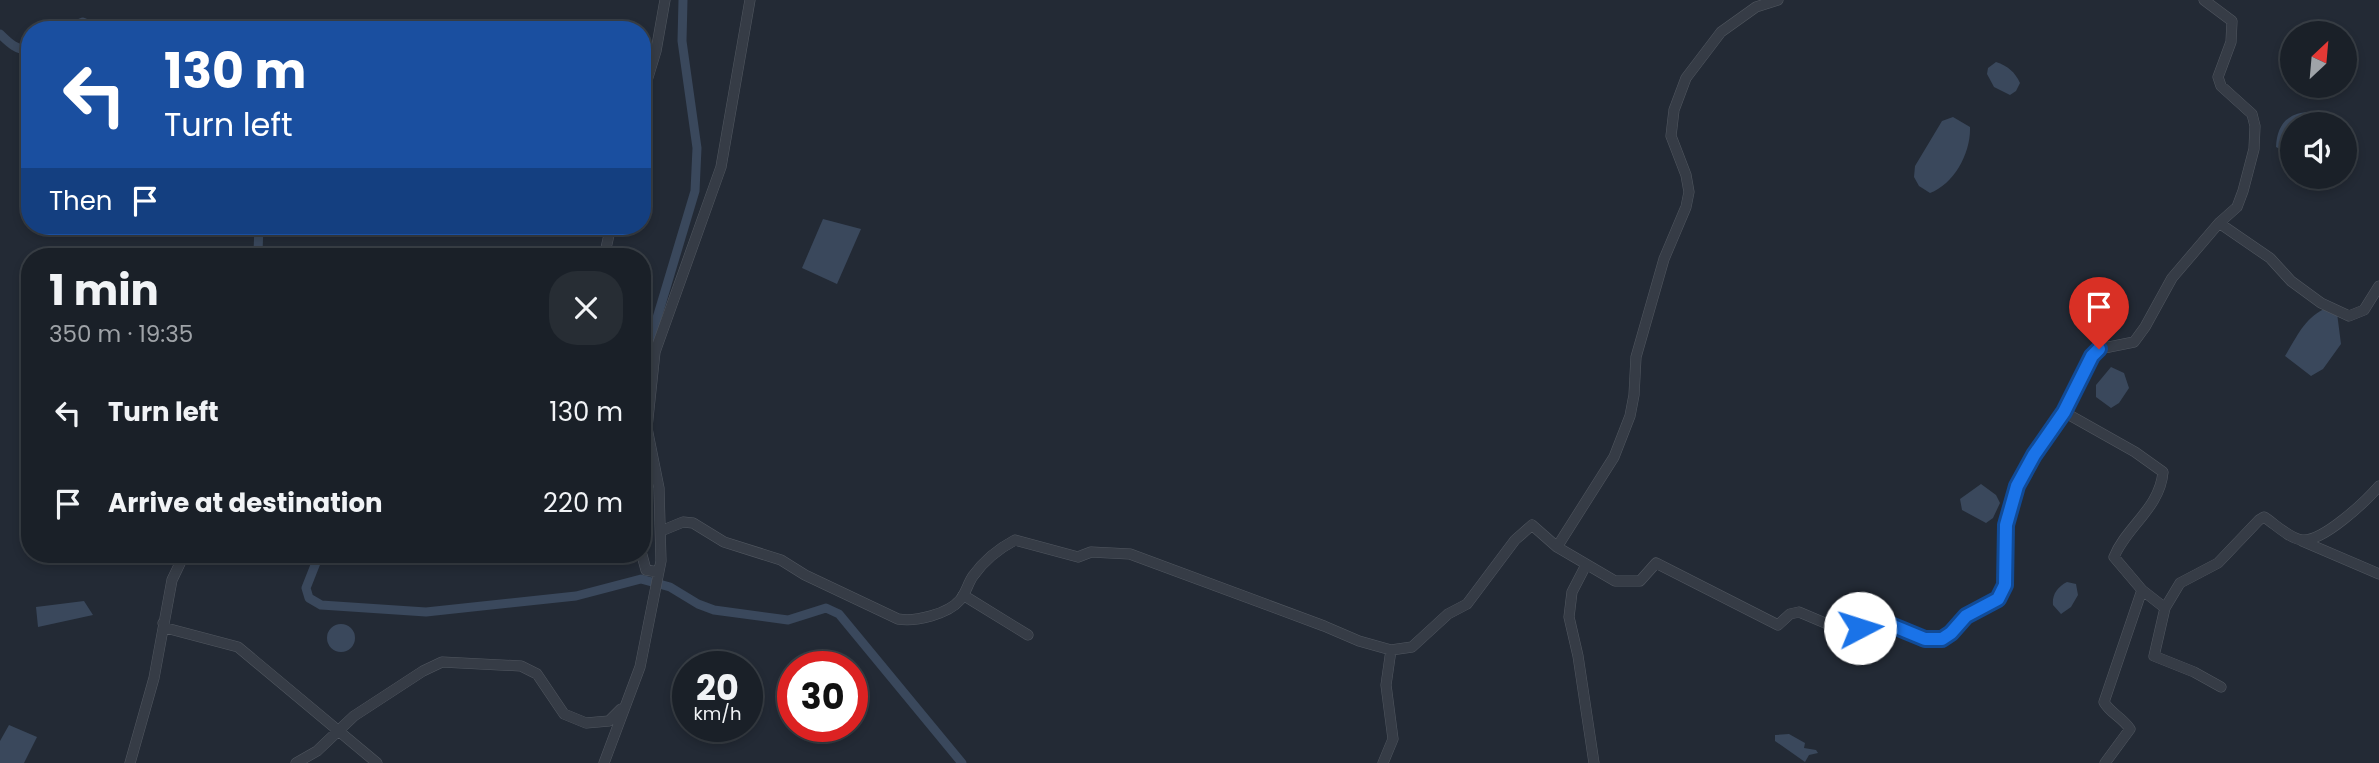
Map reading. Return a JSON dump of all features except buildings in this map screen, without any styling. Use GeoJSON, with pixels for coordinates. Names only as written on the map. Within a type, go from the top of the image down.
{"type":"FeatureCollection","features":[{"type":"Feature","properties":{"kind":"street"},"geometry":{"type":"LineString","coordinates":[[651,67],[666,0]]}},
{"type":"Feature","properties":{"kind":"street"},"geometry":{"type":"LineString","coordinates":[[651,390],[655,352],[721,167],[750,0]]}},
{"type":"Feature","properties":{"kind":"street"},"geometry":{"type":"LineString","coordinates":[[1557,547],[1614,457],[1630,416],[1636,357],[1664,258],[1686,207],[1689,192],[1671,136],[1674,110],[1686,78],[1721,32],[1756,7],[1778,0]]}},
{"type":"Feature","properties":{"kind":"street"},"geometry":{"type":"LineString","coordinates":[[660,531],[683,522],[693,523],[724,542],[781,560],[805,575],[898,619],[908,621],[942,612],[959,601],[973,576],[995,550],[1015,540],[1078,557],[1091,552],[1130,554],[1359,641],[1391,650],[1412,647],[1448,614],[1467,604],[1515,540],[1532,524],[1557,547],[1615,581],[1640,581],[1656,563],[1778,625],[1787,620],[1790,614],[1799,612],[1851,634],[1874,618],[1925,639],[1942,639],[1966,616],[1998,599],[2005,585],[2006,525],[2017,486],[2034,455],[2064,412],[2092,356],[2099,349],[2134,342],[2146,327],[2172,278],[2237,207],[2254,149],[2255,126],[2252,114],[2221,86],[2218,77],[2231,42],[2231,20],[2204,0]]}},
{"type":"Feature","properties":{"kind":"street"},"geometry":{"type":"LineString","coordinates":[[2220,223],[2270,258],[2291,281],[2320,303],[2348,316],[2364,310],[2379,286]]}},
{"type":"Feature","properties":{"kind":"street"},"geometry":{"type":"LineString","coordinates":[[2064,412],[2135,452],[2163,472],[2152,504],[2122,542],[2114,557],[2142,590],[2165,608]]}},
{"type":"Feature","properties":{"kind":"street"},"geometry":{"type":"LineString","coordinates":[[604,763],[640,667],[662,561],[659,488],[651,448]]}},
{"type":"Feature","properties":{"kind":"street"},"geometry":{"type":"LineString","coordinates":[[2301,540],[2314,539],[2334,526],[2379,486]]}},
{"type":"Feature","properties":{"kind":"street"},"geometry":{"type":"LineString","coordinates":[[2221,687],[2194,672],[2154,656],[2165,608],[2180,583],[2218,563],[2259,520],[2264,517],[2301,540],[2379,574]]}},
{"type":"Feature","properties":{"kind":"street"},"geometry":{"type":"LineString","coordinates":[[130,763],[154,678],[172,580],[180,563]]}},
{"type":"Feature","properties":{"kind":"street"},"geometry":{"type":"LineString","coordinates":[[644,563],[646,570],[658,572]]}},
{"type":"Feature","properties":{"kind":"street"},"geometry":{"type":"LineString","coordinates":[[1586,565],[1572,593],[1569,617],[1578,656],[1594,763]]}},
{"type":"Feature","properties":{"kind":"street"},"geometry":{"type":"LineString","coordinates":[[2105,763],[2130,729],[2122,717],[2107,708],[2104,702],[2142,590]]}},
{"type":"Feature","properties":{"kind":"street"},"geometry":{"type":"LineString","coordinates":[[963,595],[1028,635]]}},
{"type":"Feature","properties":{"kind":"street"},"geometry":{"type":"LineString","coordinates":[[163,622],[166,628],[238,647],[340,729],[377,763]]}},
{"type":"Feature","properties":{"kind":"street"},"geometry":{"type":"LineString","coordinates":[[1383,763],[1393,739],[1386,685],[1391,650]]}},
{"type":"Feature","properties":{"kind":"street"},"geometry":{"type":"LineString","coordinates":[[296,763],[317,751],[354,716],[423,671],[442,662],[521,666],[537,674],[564,714],[586,723],[609,721],[624,706]]}},
{"type":"Feature","properties":{"kind":"water"},"geometry":{"type":"Polygon","coordinates":[[[1996,62],[2011,70],[2020,83],[2010,95],[1994,87],[1987,74],[1988,68],[1996,62]]]}},
{"type":"Feature","properties":{"kind":"water"},"geometry":{"type":"Polygon","coordinates":[[[1953,117],[1970,127],[1968,147],[1947,183],[1930,193],[1919,186],[1914,177],[1915,166],[1942,121],[1953,117]]]}},
{"type":"Feature","properties":{"kind":"water"},"geometry":{"type":"Polygon","coordinates":[[[2280,129],[2280,149],[2276,147],[2280,129]]]}},
{"type":"Feature","properties":{"kind":"water"},"geometry":{"type":"Polygon","coordinates":[[[823,219],[861,229],[837,284],[802,268],[823,219]]]}},
{"type":"Feature","properties":{"kind":"water"},"geometry":{"type":"Polygon","coordinates":[[[2324,309],[2337,313],[2341,344],[2323,369],[2311,376],[2285,356],[2306,324],[2324,309]]]}},
{"type":"Feature","properties":{"kind":"water"},"geometry":{"type":"Polygon","coordinates":[[[2111,367],[2124,373],[2129,388],[2119,403],[2111,408],[2096,397],[2096,385],[2111,367]]]}},
{"type":"Feature","properties":{"kind":"water"},"geometry":{"type":"Polygon","coordinates":[[[1981,484],[1996,495],[2000,503],[1993,518],[1986,523],[1962,510],[1960,499],[1981,484]]]}},
{"type":"Feature","properties":{"kind":"water"},"geometry":{"type":"Polygon","coordinates":[[[2067,582],[2076,584],[2078,595],[2071,607],[2061,614],[2053,605],[2053,598],[2058,589],[2067,582]]]}},
{"type":"Feature","properties":{"kind":"water"},"geometry":{"type":"Polygon","coordinates":[[[84,601],[93,615],[38,627],[36,607],[84,601]]]}},
{"type":"Feature","properties":{"kind":"water"},"geometry":{"type":"Polygon","coordinates":[[[341,624],[351,628],[355,638],[351,648],[341,652],[331,648],[327,638],[331,628],[341,624]]]}},
{"type":"Feature","properties":{"kind":"water"},"geometry":{"type":"Polygon","coordinates":[[[9,725],[37,737],[24,763],[0,763],[0,741],[9,725]]]}},
{"type":"Feature","properties":{"kind":"water"},"geometry":{"type":"Polygon","coordinates":[[[1789,734],[1805,743],[1804,748],[1816,750],[1818,753],[1809,755],[1805,762],[1775,741],[1775,735],[1789,734]]]}},
{"type":"Feature","properties":{"kind":"waterway"},"geometry":{"type":"LineString","coordinates":[[651,338],[695,191],[697,148],[682,41],[683,0]]}},
{"type":"Feature","properties":{"kind":"waterway"},"geometry":{"type":"LineString","coordinates":[[0,34],[21,49]]}},
{"type":"Feature","properties":{"kind":"waterway"},"geometry":{"type":"LineString","coordinates":[[258,248],[259,235]]}},
{"type":"Feature","properties":{"kind":"waterway"},"geometry":{"type":"LineString","coordinates":[[316,563],[306,588],[309,598],[321,605],[426,612],[576,596],[641,579],[670,587],[714,610],[788,620],[826,608],[839,614],[962,763]]}},
{"type":"Feature","properties":{"kind":"route"},"geometry":{"type":"LineString","coordinates":[[1860,628],[1874,618],[1925,639],[1942,639],[1966,616],[1986,608],[1998,599],[2005,585],[2006,525],[2017,486],[2034,455],[2064,412],[2092,356],[2099,349]]}}]}
